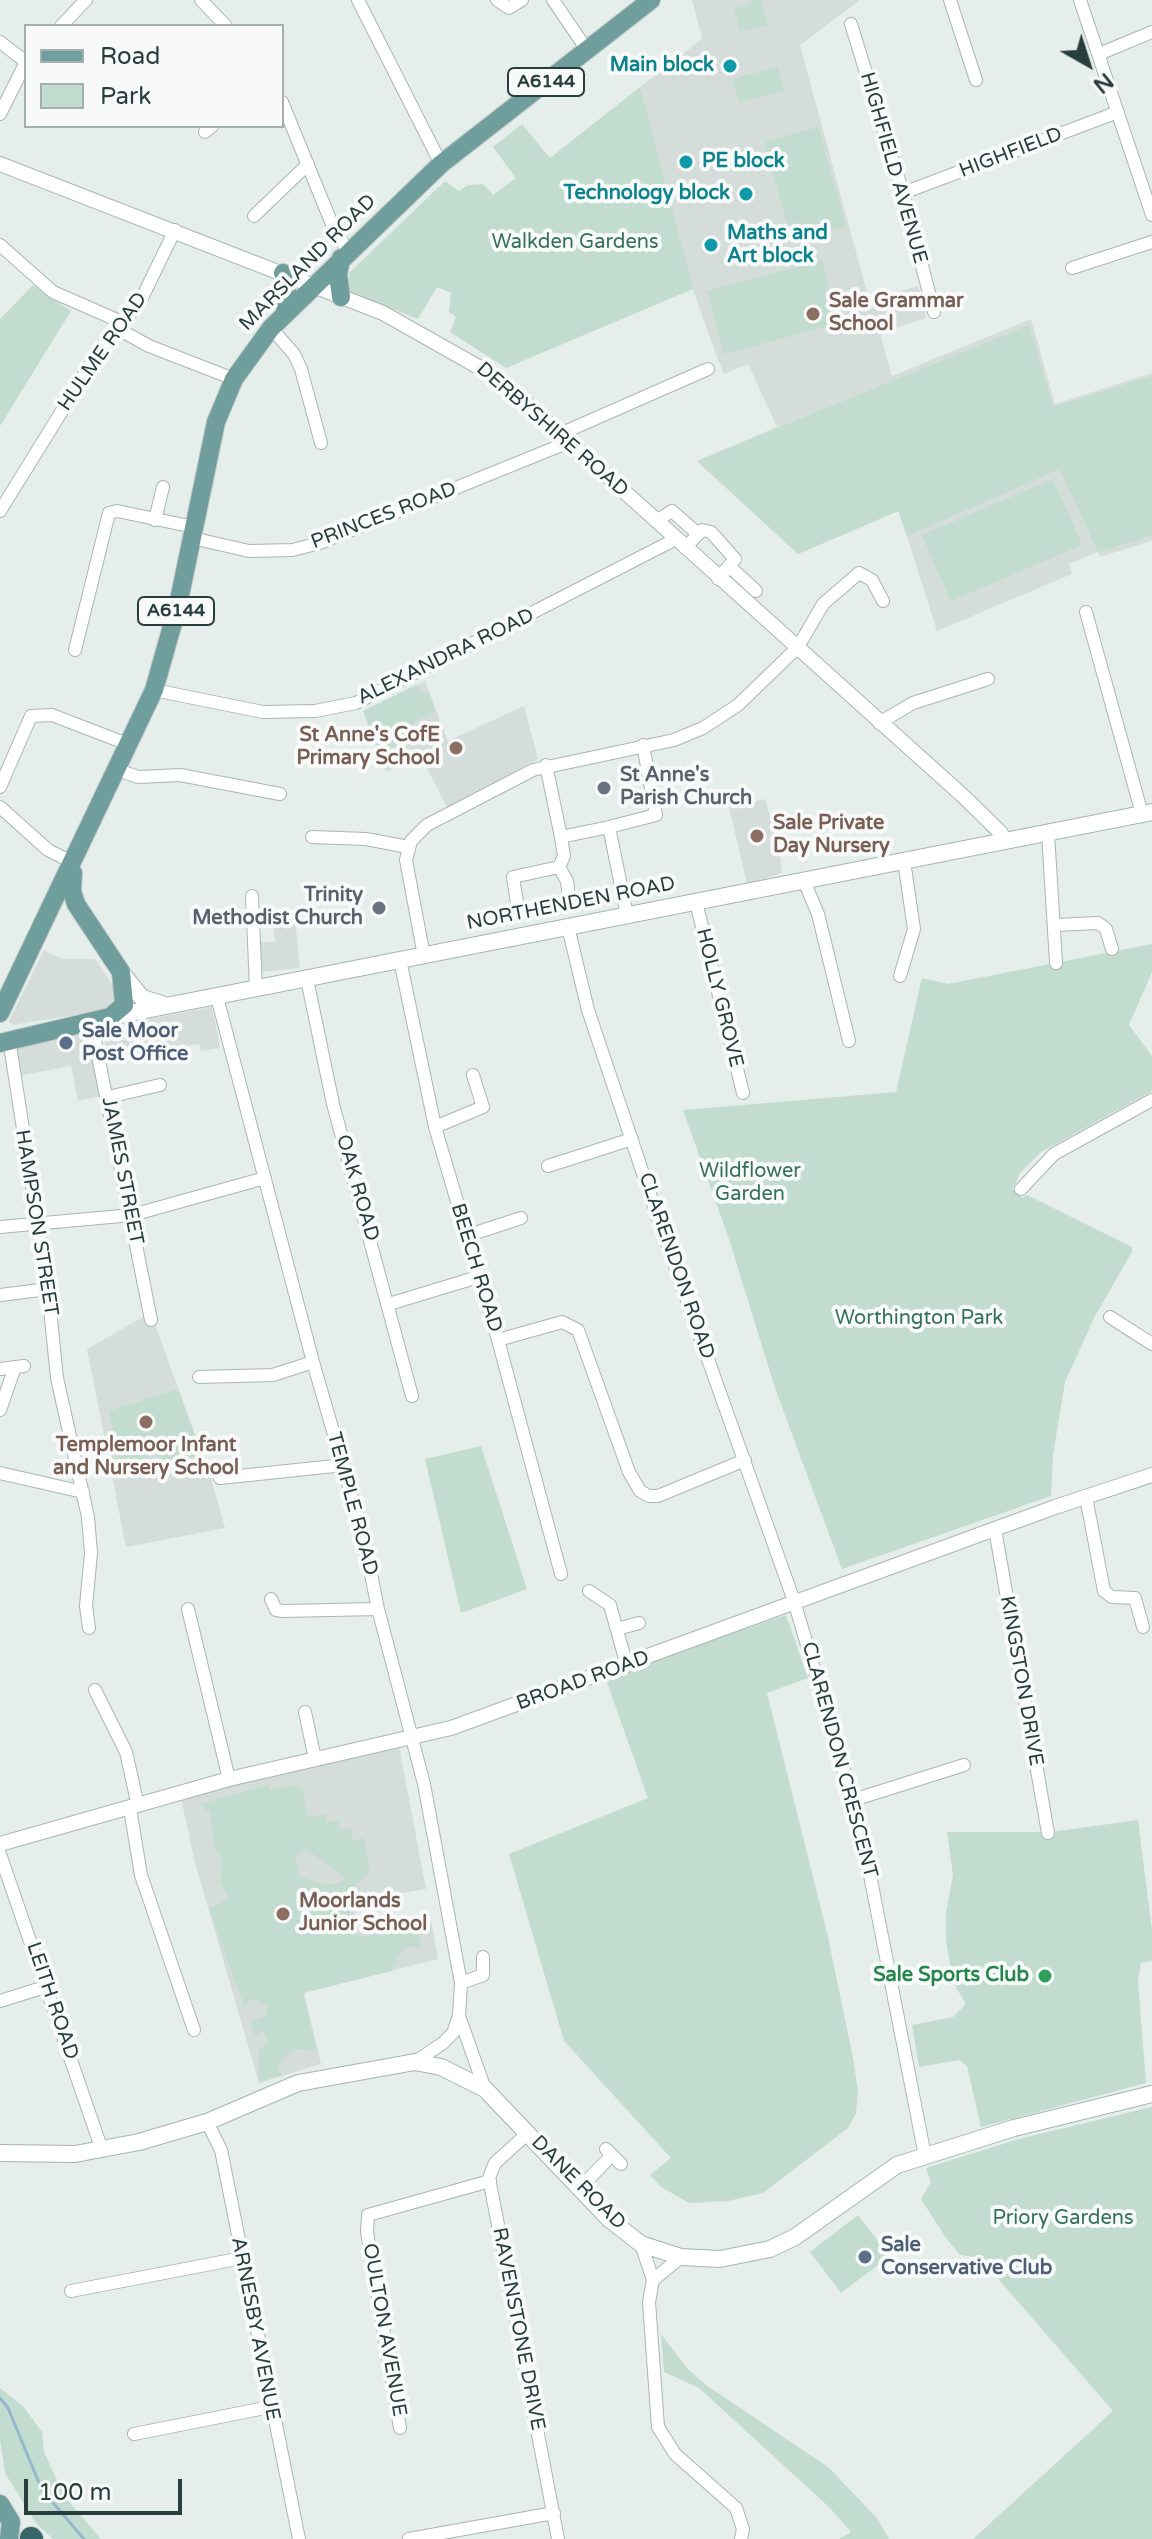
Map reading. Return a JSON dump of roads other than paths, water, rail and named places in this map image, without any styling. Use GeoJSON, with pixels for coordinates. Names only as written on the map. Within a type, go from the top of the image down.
{"type":"FeatureCollection","features":[{"type":"Feature","properties":{"kind":"main road","name":"MARSLAND ROAD"},"geometry":{"type":"LineString","coordinates":[[0,1013],[154,690],[166,654],[216,422],[234,379],[271,328],[344,254],[441,164],[651,0]]}},
{"type":"Feature","properties":{"kind":"main road"},"geometry":{"type":"LineString","coordinates":[[341,297],[338,275],[344,254]]}},
{"type":"Feature","properties":{"kind":"main road"},"geometry":{"type":"LineString","coordinates":[[283,273],[287,287],[285,314]]}},
{"type":"Feature","properties":{"kind":"main road","name":"NORTHENDEN ROAD"},"geometry":{"type":"LineString","coordinates":[[4,1041],[169,1004],[1147,813]]}},
{"type":"Feature","properties":{"kind":"main road","name":"A6144"},"geometry":{"type":"LineString","coordinates":[[74,863],[72,891],[86,924],[121,972]]}},
{"type":"Feature","properties":{"kind":"main road"},"geometry":{"type":"LineString","coordinates":[[38,937],[54,921],[71,919],[86,924]]}},
{"type":"Feature","properties":{"kind":"main road"},"geometry":{"type":"LineString","coordinates":[[121,972],[142,998],[169,1004]]}},
{"type":"Feature","properties":{"kind":"main road"},"geometry":{"type":"LineString","coordinates":[[101,1019],[124,1005],[121,972]]}},
{"type":"Feature","properties":{"kind":"main road","name":"DANE ROAD"},"geometry":{"type":"LineString","coordinates":[[0,2153],[50,2156],[102,2150],[207,2122],[298,2083],[415,2062],[441,2067],[485,2089],[609,2219],[641,2244],[681,2257],[720,2259],[782,2243],[815,2224],[881,2175],[925,2156],[1014,2128],[1152,2094]]}},
{"type":"Feature","properties":{"kind":"main road"},"geometry":{"type":"LineString","coordinates":[[4,2508],[32,2538]]}},
{"type":"Feature","properties":{"kind":"main road"},"geometry":{"type":"LineString","coordinates":[[4,2508],[11,2522],[9,2539]]}},
{"type":"Feature","properties":{"kind":"street"},"geometry":{"type":"LineString","coordinates":[[63,24],[86,0]]}},
{"type":"Feature","properties":{"kind":"street"},"geometry":{"type":"LineString","coordinates":[[201,0],[224,24]]}},
{"type":"Feature","properties":{"kind":"street"},"geometry":{"type":"LineString","coordinates":[[358,0],[441,164]]}},
{"type":"Feature","properties":{"kind":"street"},"geometry":{"type":"LineString","coordinates":[[497,0],[509,8],[522,0]]}},
{"type":"Feature","properties":{"kind":"street"},"geometry":{"type":"LineString","coordinates":[[553,0],[587,50]]}},
{"type":"Feature","properties":{"kind":"street"},"geometry":{"type":"LineString","coordinates":[[950,0],[976,80]]}},
{"type":"Feature","properties":{"kind":"street"},"geometry":{"type":"LineString","coordinates":[[1080,0],[1118,112],[1148,186],[1152,215]]}},
{"type":"Feature","properties":{"kind":"street","name":"HIGHFIELD AVENUE"},"geometry":{"type":"LineString","coordinates":[[851,24],[903,193],[934,312]]}},
{"type":"Feature","properties":{"kind":"street"},"geometry":{"type":"LineString","coordinates":[[1099,54],[1152,32]]}},
{"type":"Feature","properties":{"kind":"street"},"geometry":{"type":"LineString","coordinates":[[0,42],[24,60]]}},
{"type":"Feature","properties":{"kind":"street"},"geometry":{"type":"LineString","coordinates":[[0,114],[24,66]]}},
{"type":"Feature","properties":{"kind":"street"},"geometry":{"type":"LineString","coordinates":[[284,107],[344,254]]}},
{"type":"Feature","properties":{"kind":"street","name":"HIGHFIELD"},"geometry":{"type":"LineString","coordinates":[[903,193],[1118,112]]}},
{"type":"Feature","properties":{"kind":"street","name":"DERBYSHIRE ROAD"},"geometry":{"type":"LineString","coordinates":[[0,164],[383,313],[475,363],[498,378],[718,579],[748,590]]}},
{"type":"Feature","properties":{"kind":"street"},"geometry":{"type":"LineString","coordinates":[[254,216],[308,164]]}},
{"type":"Feature","properties":{"kind":"street","name":"HULME ROAD"},"geometry":{"type":"LineString","coordinates":[[0,511],[88,368],[140,302],[175,230]]}},
{"type":"Feature","properties":{"kind":"street"},"geometry":{"type":"LineString","coordinates":[[1072,268],[1152,242]]}},
{"type":"Feature","properties":{"kind":"street"},"geometry":{"type":"LineString","coordinates":[[0,245],[53,292],[117,320],[120,330],[149,346],[234,379]]}},
{"type":"Feature","properties":{"kind":"street"},"geometry":{"type":"LineString","coordinates":[[271,328],[294,354],[301,369],[321,443]]}},
{"type":"Feature","properties":{"kind":"street","name":"PRINCES ROAD"},"geometry":{"type":"LineString","coordinates":[[75,650],[106,518],[117,511],[155,520],[249,551],[292,550],[320,543],[564,438],[708,369]]}},
{"type":"Feature","properties":{"kind":"street"},"geometry":{"type":"LineString","coordinates":[[155,520],[163,487]]}},
{"type":"Feature","properties":{"kind":"street","name":"DERBYSHIRE ROAD"},"geometry":{"type":"LineString","coordinates":[[656,521],[672,511],[698,534],[706,530],[733,554],[730,567],[798,647],[963,796],[1001,833],[1003,842]]}},
{"type":"Feature","properties":{"kind":"street"},"geometry":{"type":"LineString","coordinates":[[680,544],[698,534]]}},
{"type":"Feature","properties":{"kind":"street","name":"ALEXANDRA ROAD"},"geometry":{"type":"LineString","coordinates":[[154,690],[263,712],[315,711],[356,703],[680,544]]}},
{"type":"Feature","properties":{"kind":"street"},"geometry":{"type":"LineString","coordinates":[[718,579],[730,567]]}},
{"type":"Feature","properties":{"kind":"street"},"geometry":{"type":"LineString","coordinates":[[424,956],[407,875],[408,847],[427,825],[546,765],[674,740],[721,718],[798,647],[823,604],[859,573],[872,580],[883,601]]}},
{"type":"Feature","properties":{"kind":"street"},"geometry":{"type":"LineString","coordinates":[[1086,612],[1147,813]]}},
{"type":"Feature","properties":{"kind":"street"},"geometry":{"type":"LineString","coordinates":[[879,723],[913,703],[988,679]]}},
{"type":"Feature","properties":{"kind":"street"},"geometry":{"type":"LineString","coordinates":[[0,787],[31,716],[52,715],[130,745]]}},
{"type":"Feature","properties":{"kind":"street"},"geometry":{"type":"LineString","coordinates":[[561,837],[656,815],[643,745]]}},
{"type":"Feature","properties":{"kind":"street"},"geometry":{"type":"LineString","coordinates":[[546,765],[564,856],[559,867]]}},
{"type":"Feature","properties":{"kind":"street"},"geometry":{"type":"LineString","coordinates":[[118,770],[138,777],[204,778],[280,794]]}},
{"type":"Feature","properties":{"kind":"street"},"geometry":{"type":"LineString","coordinates":[[0,807],[48,850],[74,863]]}},
{"type":"Feature","properties":{"kind":"street"},"geometry":{"type":"LineString","coordinates":[[609,827],[627,915]]}},
{"type":"Feature","properties":{"kind":"street"},"geometry":{"type":"LineString","coordinates":[[1048,833],[1056,963]]}},
{"type":"Feature","properties":{"kind":"street"},"geometry":{"type":"LineString","coordinates":[[312,837],[366,839],[408,847]]}},
{"type":"Feature","properties":{"kind":"street"},"geometry":{"type":"LineString","coordinates":[[900,976],[914,929],[904,861]]}},
{"type":"Feature","properties":{"kind":"street"},"geometry":{"type":"LineString","coordinates":[[559,867],[567,881],[570,905]]}},
{"type":"Feature","properties":{"kind":"street"},"geometry":{"type":"LineString","coordinates":[[519,916],[513,877],[559,867]]}},
{"type":"Feature","properties":{"kind":"street"},"geometry":{"type":"LineString","coordinates":[[804,881],[818,914],[849,1041]]}},
{"type":"Feature","properties":{"kind":"street"},"geometry":{"type":"LineString","coordinates":[[252,896],[256,989]]}},
{"type":"Feature","properties":{"kind":"street","name":"HOLLY GROVE"},"geometry":{"type":"LineString","coordinates":[[696,902],[743,1093]]}},
{"type":"Feature","properties":{"kind":"street"},"geometry":{"type":"LineString","coordinates":[[1055,925],[1098,923],[1106,929],[1112,949]]}},
{"type":"Feature","properties":{"kind":"street","name":"CLARENDON ROAD"},"geometry":{"type":"LineString","coordinates":[[568,927],[588,1010],[794,1601]]}},
{"type":"Feature","properties":{"kind":"street","name":"BEECH ROAD"},"geometry":{"type":"LineString","coordinates":[[400,960],[435,1127],[498,1340],[561,1574]]}},
{"type":"Feature","properties":{"kind":"street","name":"OAK ROAD"},"geometry":{"type":"LineString","coordinates":[[307,979],[333,1104],[412,1396]]}},
{"type":"Feature","properties":{"kind":"street","name":"TEMPLE ROAD"},"geometry":{"type":"LineString","coordinates":[[217,997],[313,1362],[363,1535],[378,1609],[413,1739],[461,1983],[459,2016],[453,2033],[433,2052],[415,2062]]}},
{"type":"Feature","properties":{"kind":"street","name":"JAMES STREET"},"geometry":{"type":"LineString","coordinates":[[101,1019],[108,1097],[151,1320]]}},
{"type":"Feature","properties":{"kind":"street","name":"HAMPSON STREET"},"geometry":{"type":"LineString","coordinates":[[4,1041],[39,1224],[57,1378],[83,1492],[91,1553],[86,1606],[88,1628]]}},
{"type":"Feature","properties":{"kind":"street"},"geometry":{"type":"LineString","coordinates":[[435,1127],[483,1107],[473,1075]]}},
{"type":"Feature","properties":{"kind":"street"},"geometry":{"type":"LineString","coordinates":[[108,1097],[160,1085]]}},
{"type":"Feature","properties":{"kind":"street"},"geometry":{"type":"LineString","coordinates":[[1021,1189],[1054,1154],[1152,1100]]}},
{"type":"Feature","properties":{"kind":"street"},"geometry":{"type":"LineString","coordinates":[[548,1166],[632,1139]]}},
{"type":"Feature","properties":{"kind":"street"},"geometry":{"type":"LineString","coordinates":[[0,1227],[132,1215],[265,1178]]}},
{"type":"Feature","properties":{"kind":"street"},"geometry":{"type":"LineString","coordinates":[[466,1236],[521,1218]]}},
{"type":"Feature","properties":{"kind":"street"},"geometry":{"type":"LineString","coordinates":[[389,1304],[478,1277]]}},
{"type":"Feature","properties":{"kind":"street"},"geometry":{"type":"LineString","coordinates":[[0,1295],[48,1289]]}},
{"type":"Feature","properties":{"kind":"street"},"geometry":{"type":"LineString","coordinates":[[1110,1317],[1152,1344]]}},
{"type":"Feature","properties":{"kind":"street"},"geometry":{"type":"LineString","coordinates":[[498,1340],[544,1326],[568,1323],[582,1336],[629,1472],[640,1491],[658,1496],[745,1460]]}},
{"type":"Feature","properties":{"kind":"street"},"geometry":{"type":"LineString","coordinates":[[199,1377],[273,1375],[313,1362]]}},
{"type":"Feature","properties":{"kind":"street"},"geometry":{"type":"LineString","coordinates":[[0,1369],[20,1366],[0,1410]]}},
{"type":"Feature","properties":{"kind":"street"},"geometry":{"type":"LineString","coordinates":[[220,1478],[344,1465]]}},
{"type":"Feature","properties":{"kind":"street"},"geometry":{"type":"LineString","coordinates":[[0,1473],[83,1492]]}},
{"type":"Feature","properties":{"kind":"street","name":"BROAD ROAD"},"geometry":{"type":"LineString","coordinates":[[0,1844],[229,1779],[413,1739],[627,1666],[794,1601],[1152,1475]]}},
{"type":"Feature","properties":{"kind":"street"},"geometry":{"type":"LineString","coordinates":[[1086,1497],[1104,1591],[1112,1597],[1135,1598],[1143,1627]]}},
{"type":"Feature","properties":{"kind":"street","name":"KINGSTON DRIVE"},"geometry":{"type":"LineString","coordinates":[[995,1529],[1048,1833]]}},
{"type":"Feature","properties":{"kind":"street"},"geometry":{"type":"LineString","coordinates":[[589,1591],[606,1600],[627,1666]]}},
{"type":"Feature","properties":{"kind":"street"},"geometry":{"type":"LineString","coordinates":[[271,1599],[276,1610],[283,1611],[378,1609]]}},
{"type":"Feature","properties":{"kind":"street","name":"CLARENDON CRESCENT"},"geometry":{"type":"LineString","coordinates":[[794,1601],[864,1839],[925,2156]]}},
{"type":"Feature","properties":{"kind":"street"},"geometry":{"type":"LineString","coordinates":[[188,1609],[229,1779]]}},
{"type":"Feature","properties":{"kind":"street"},"geometry":{"type":"LineString","coordinates":[[617,1629],[639,1623]]}},
{"type":"Feature","properties":{"kind":"street"},"geometry":{"type":"LineString","coordinates":[[95,1690],[126,1752],[141,1875],[194,2030]]}},
{"type":"Feature","properties":{"kind":"street"},"geometry":{"type":"LineString","coordinates":[[305,1712],[315,1759]]}},
{"type":"Feature","properties":{"kind":"street"},"geometry":{"type":"LineString","coordinates":[[853,1800],[964,1765]]}},
{"type":"Feature","properties":{"kind":"street","name":"LEITH ROAD"},"geometry":{"type":"LineString","coordinates":[[0,1854],[102,2150]]}},
{"type":"Feature","properties":{"kind":"street"},"geometry":{"type":"LineString","coordinates":[[461,1983],[483,1975],[483,1957]]}},
{"type":"Feature","properties":{"kind":"street"},"geometry":{"type":"LineString","coordinates":[[0,2001],[48,1986]]}},
{"type":"Feature","properties":{"kind":"street","name":"TEMPLE ROAD"},"geometry":{"type":"LineString","coordinates":[[459,2016],[485,2089]]}},
{"type":"Feature","properties":{"kind":"street","name":"ARNESBY AVENUE"},"geometry":{"type":"LineString","coordinates":[[207,2122],[221,2150],[270,2407],[299,2539]]}},
{"type":"Feature","properties":{"kind":"street"},"geometry":{"type":"LineString","coordinates":[[490,2181],[495,2163],[528,2133]]}},
{"type":"Feature","properties":{"kind":"street"},"geometry":{"type":"LineString","coordinates":[[581,2187],[613,2156]]}},
{"type":"Feature","properties":{"kind":"street","name":"OULTON AVENUE"},"geometry":{"type":"LineString","coordinates":[[400,2428],[367,2220],[380,2210],[490,2181]]}},
{"type":"Feature","properties":{"kind":"street","name":"RAVENSTONE DRIVE"},"geometry":{"type":"LineString","coordinates":[[490,2181],[558,2539]]}},
{"type":"Feature","properties":{"kind":"street"},"geometry":{"type":"LineString","coordinates":[[641,2244],[653,2280],[649,2302],[658,2427],[675,2454],[736,2508],[743,2529],[741,2539]]}},
{"type":"Feature","properties":{"kind":"street"},"geometry":{"type":"LineString","coordinates":[[653,2280],[681,2257]]}},
{"type":"Feature","properties":{"kind":"street"},"geometry":{"type":"LineString","coordinates":[[71,2291],[242,2258]]}},
{"type":"Feature","properties":{"kind":"street"},"geometry":{"type":"LineString","coordinates":[[134,2434],[270,2407]]}},
{"type":"Feature","properties":{"kind":"street"},"geometry":{"type":"LineString","coordinates":[[404,2537],[554,2513]]}},
{"type":"Feature","properties":{"kind":"waterway"},"geometry":{"type":"LineString","coordinates":[[0,2398],[8,2408],[42,2490],[84,2539]]}},
{"type":"Feature","properties":{"kind":"place","name":"Main block"},"geometry":{"type":"Point","coordinates":[730,66]}},
{"type":"Feature","properties":{"kind":"place","name":"PE block"},"geometry":{"type":"Point","coordinates":[686,162]}},
{"type":"Feature","properties":{"kind":"place","name":"Technology block"},"geometry":{"type":"Point","coordinates":[746,194]}},
{"type":"Feature","properties":{"kind":"place","name":"Maths and Art block"},"geometry":{"type":"Point","coordinates":[711,245]}},
{"type":"Feature","properties":{"kind":"place","name":"Sale Grammar School"},"geometry":{"type":"Point","coordinates":[813,314]}},
{"type":"Feature","properties":{"kind":"place","name":"St Anne's CofE Primary School"},"geometry":{"type":"Point","coordinates":[456,748]}},
{"type":"Feature","properties":{"kind":"place","name":"St Anne's Parish Church"},"geometry":{"type":"Point","coordinates":[604,788]}},
{"type":"Feature","properties":{"kind":"place","name":"Sale Private Day Nursery"},"geometry":{"type":"Point","coordinates":[757,836]}},
{"type":"Feature","properties":{"kind":"place","name":"Trinity Methodist Church"},"geometry":{"type":"Point","coordinates":[379,908]}},
{"type":"Feature","properties":{"kind":"place","name":"Sale Moor Post Office"},"geometry":{"type":"Point","coordinates":[66,1043]}},
{"type":"Feature","properties":{"kind":"place","name":"Templemoor Infant and Nursery School"},"geometry":{"type":"Point","coordinates":[146,1422]}},
{"type":"Feature","properties":{"kind":"place","name":"Moorlands Junior School"},"geometry":{"type":"Point","coordinates":[283,1914]}},
{"type":"Feature","properties":{"kind":"place","name":"Sale Sports Club"},"geometry":{"type":"Point","coordinates":[1045,1976]}},
{"type":"Feature","properties":{"kind":"place","name":"Sale Conservative Club"},"geometry":{"type":"Point","coordinates":[865,2257]}},
{"type":"Feature","properties":{"kind":"park label","name":"Walkden Gardens"},"geometry":{"type":"Point","coordinates":[575,243]}},
{"type":"Feature","properties":{"kind":"park label","name":"Wildflower Garden"},"geometry":{"type":"Point","coordinates":[750,1184]}},
{"type":"Feature","properties":{"kind":"park label","name":"Worthington Park"},"geometry":{"type":"Point","coordinates":[919,1319]}},
{"type":"Feature","properties":{"kind":"park label","name":"Priory Gardens"},"geometry":{"type":"Point","coordinates":[1063,2219]}}]}
